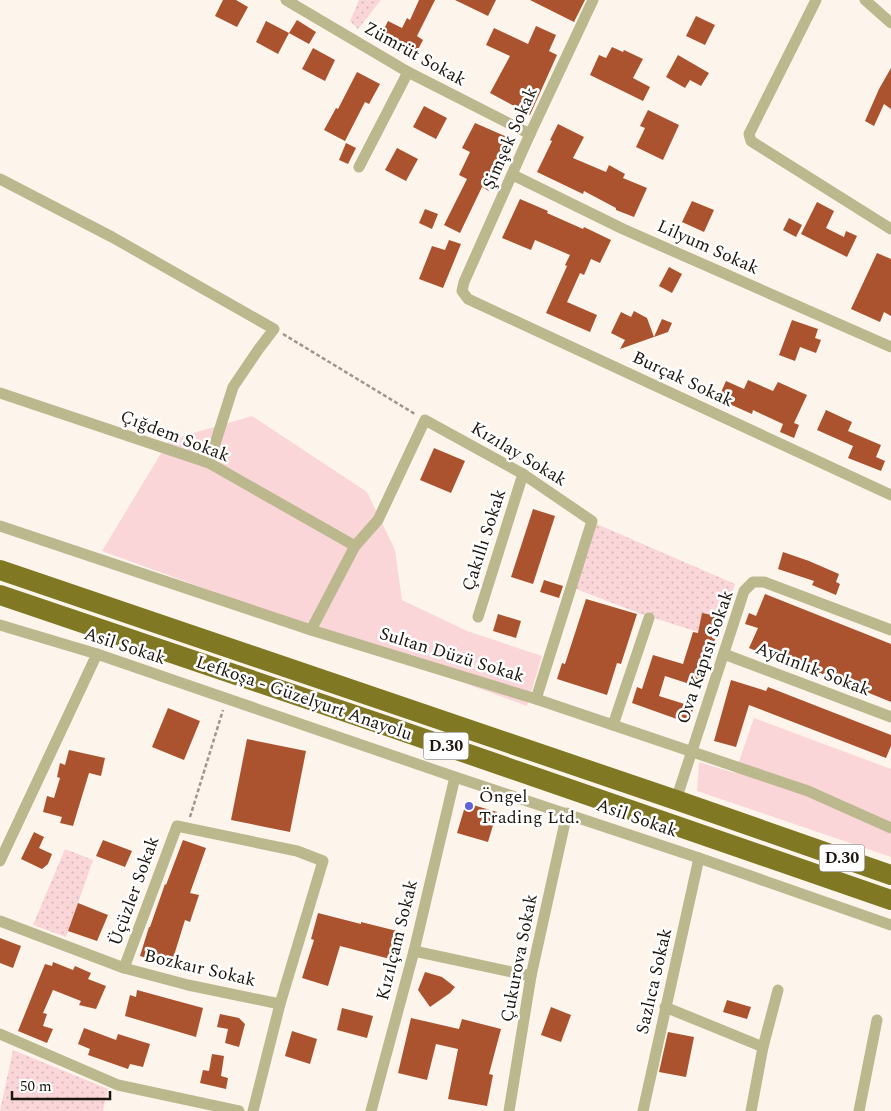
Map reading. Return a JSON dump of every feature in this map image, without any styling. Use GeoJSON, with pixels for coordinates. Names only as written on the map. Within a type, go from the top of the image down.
{"type":"FeatureCollection","features":[{"type":"Feature","properties":{"kind":"highway","name":"Lefkoşa - Güzelyurt Anayolu"},"geometry":{"type":"LineString","coordinates":[[0,570],[891,875]]}},
{"type":"Feature","properties":{"kind":"highway","name":"Lefkoşa - Güzelyurt Anayolu"},"geometry":{"type":"LineString","coordinates":[[0,595],[458,750],[891,900]]}},
{"type":"Feature","properties":{"kind":"street","name":"Zümrüt Sokak"},"geometry":{"type":"LineString","coordinates":[[286,0],[408,72],[530,134]]}},
{"type":"Feature","properties":{"kind":"street","name":"Şimşek Sokak"},"geometry":{"type":"LineString","coordinates":[[462,291],[464,282],[530,134],[593,0]]}},
{"type":"Feature","properties":{"kind":"street"},"geometry":{"type":"LineString","coordinates":[[816,0],[749,134],[751,141],[891,229]]}},
{"type":"Feature","properties":{"kind":"street"},"geometry":{"type":"LineString","coordinates":[[865,0],[891,23]]}},
{"type":"Feature","properties":{"kind":"street"},"geometry":{"type":"LineString","coordinates":[[358,167],[408,72]]}},
{"type":"Feature","properties":{"kind":"street","name":"Lilyum Sokak"},"geometry":{"type":"LineString","coordinates":[[513,175],[624,229],[891,347]]}},
{"type":"Feature","properties":{"kind":"street"},"geometry":{"type":"LineString","coordinates":[[0,179],[112,238],[274,328],[233,387],[209,463]]}},
{"type":"Feature","properties":{"kind":"street","name":"Burçak Sokak"},"geometry":{"type":"LineString","coordinates":[[462,291],[468,299],[891,495]]}},
{"type":"Feature","properties":{"kind":"street","name":"Çığdem Sokak"},"geometry":{"type":"LineString","coordinates":[[0,393],[209,463],[355,546]]}},
{"type":"Feature","properties":{"kind":"street"},"geometry":{"type":"LineString","coordinates":[[311,630],[355,546],[378,520],[425,420]]}},
{"type":"Feature","properties":{"kind":"street","name":"Kızılay Sokak"},"geometry":{"type":"LineString","coordinates":[[425,420],[523,474],[592,521],[536,700]]}},
{"type":"Feature","properties":{"kind":"street","name":"Çakıllı Sokak"},"geometry":{"type":"LineString","coordinates":[[478,617],[523,474]]}},
{"type":"Feature","properties":{"kind":"street","name":"Sultan Düzü Sokak"},"geometry":{"type":"LineString","coordinates":[[0,526],[311,630],[613,725],[808,791],[891,828]]}},
{"type":"Feature","properties":{"kind":"street","name":"Ova Kapısı Sokak"},"geometry":{"type":"LineString","coordinates":[[676,800],[744,591],[753,582],[764,582],[891,630]]}},
{"type":"Feature","properties":{"kind":"street"},"geometry":{"type":"LineString","coordinates":[[613,725],[649,618]]}},
{"type":"Feature","properties":{"kind":"street","name":"Asil Sokak"},"geometry":{"type":"LineString","coordinates":[[0,625],[97,654],[891,925]]}},
{"type":"Feature","properties":{"kind":"street"},"geometry":{"type":"LineString","coordinates":[[0,861],[97,654]]}},
{"type":"Feature","properties":{"kind":"street","name":"Aydınlık Sokak"},"geometry":{"type":"LineString","coordinates":[[724,654],[891,717]]}},
{"type":"Feature","properties":{"kind":"street","name":"Kızılçam Sokak"},"geometry":{"type":"LineString","coordinates":[[371,1111],[414,951],[455,777]]}},
{"type":"Feature","properties":{"kind":"street","name":"Çukurova Sokak"},"geometry":{"type":"LineString","coordinates":[[509,1111],[531,976],[567,813]]}},
{"type":"Feature","properties":{"kind":"street","name":"Üçüzler Sokak"},"geometry":{"type":"LineString","coordinates":[[124,968],[177,826],[297,851],[323,861],[280,1004]]}},
{"type":"Feature","properties":{"kind":"street","name":"Sazlıca Sokak"},"geometry":{"type":"LineString","coordinates":[[643,1111],[699,858]]}},
{"type":"Feature","properties":{"kind":"street","name":"Bozkaır Sokak"},"geometry":{"type":"LineString","coordinates":[[0,921],[124,968],[188,985],[280,1004]]}},
{"type":"Feature","properties":{"kind":"street"},"geometry":{"type":"LineString","coordinates":[[414,951],[531,976]]}},
{"type":"Feature","properties":{"kind":"street"},"geometry":{"type":"LineString","coordinates":[[751,1111],[763,1047],[778,990]]}},
{"type":"Feature","properties":{"kind":"street"},"geometry":{"type":"LineString","coordinates":[[253,1111],[280,1004]]}},
{"type":"Feature","properties":{"kind":"street"},"geometry":{"type":"LineString","coordinates":[[665,1007],[763,1047]]}},
{"type":"Feature","properties":{"kind":"street"},"geometry":{"type":"LineString","coordinates":[[859,1111],[877,1020]]}},
{"type":"Feature","properties":{"kind":"street"},"geometry":{"type":"LineString","coordinates":[[0,1034],[118,1085],[239,1111]]}},
{"type":"Feature","properties":{"kind":"path"},"geometry":{"type":"LineString","coordinates":[[274,328],[425,420]]}},
{"type":"Feature","properties":{"kind":"path"},"geometry":{"type":"LineString","coordinates":[[186,828],[227,699]]}},
{"type":"Feature","properties":{"kind":"shaded area"},"geometry":{"type":"Polygon","coordinates":[[[359,0],[381,0],[358,29],[350,21],[359,0]]]}},
{"type":"Feature","properties":{"kind":"shaded area"},"geometry":{"type":"Polygon","coordinates":[[[252,416],[367,492],[395,550],[402,600],[467,631],[542,656],[527,706],[102,551],[169,440],[252,416]]]}},
{"type":"Feature","properties":{"kind":"shaded area"},"geometry":{"type":"Polygon","coordinates":[[[592,522],[735,584],[724,622],[711,636],[641,614],[571,587],[592,522]]]}},
{"type":"Feature","properties":{"kind":"shaded area"},"geometry":{"type":"Polygon","coordinates":[[[754,718],[891,769],[891,857],[697,791],[699,762],[735,773],[754,718]]]}},
{"type":"Feature","properties":{"kind":"shaded area"},"geometry":{"type":"Polygon","coordinates":[[[65,849],[93,860],[66,937],[33,925],[65,849]]]}},
{"type":"Feature","properties":{"kind":"shaded area"},"geometry":{"type":"Polygon","coordinates":[[[13,1050],[108,1089],[103,1111],[0,1111],[13,1050]]]}},
{"type":"Feature","properties":{"kind":"building"},"geometry":{"type":"Polygon","coordinates":[[[223,0],[236,0],[248,7],[237,27],[215,16],[223,0]]]}},
{"type":"Feature","properties":{"kind":"building"},"geometry":{"type":"Polygon","coordinates":[[[419,0],[435,0],[417,36],[423,40],[413,59],[400,53],[404,44],[382,33],[388,21],[402,28],[407,18],[410,20],[419,0]]]}},
{"type":"Feature","properties":{"kind":"building"},"geometry":{"type":"Polygon","coordinates":[[[455,0],[496,0],[488,16],[455,0]]]}},
{"type":"Feature","properties":{"kind":"building"},"geometry":{"type":"Polygon","coordinates":[[[530,0],[585,0],[574,22],[530,0]]]}},
{"type":"Feature","properties":{"kind":"building"},"geometry":{"type":"Polygon","coordinates":[[[696,16],[715,25],[705,45],[686,36],[696,16]]]}},
{"type":"Feature","properties":{"kind":"building"},"geometry":{"type":"Polygon","coordinates":[[[297,20],[316,32],[309,44],[289,33],[297,20]]]}},
{"type":"Feature","properties":{"kind":"building"},"geometry":{"type":"Polygon","coordinates":[[[266,21],[289,33],[278,54],[256,42],[266,21]]]}},
{"type":"Feature","properties":{"kind":"building"},"geometry":{"type":"Polygon","coordinates":[[[536,26],[556,35],[549,51],[557,55],[530,115],[513,108],[514,106],[490,93],[510,56],[486,45],[494,28],[528,44],[536,26]]]}},
{"type":"Feature","properties":{"kind":"building"},"geometry":{"type":"Polygon","coordinates":[[[612,47],[623,52],[624,50],[643,59],[633,78],[650,87],[643,101],[590,75],[599,55],[606,58],[612,47]]]}},
{"type":"Feature","properties":{"kind":"building"},"geometry":{"type":"Polygon","coordinates":[[[313,48],[335,60],[325,81],[302,69],[313,48]]]}},
{"type":"Feature","properties":{"kind":"building"},"geometry":{"type":"Polygon","coordinates":[[[678,55],[709,73],[701,86],[690,80],[685,88],[666,77],[678,55]]]}},
{"type":"Feature","properties":{"kind":"building"},"geometry":{"type":"Polygon","coordinates":[[[891,68],[891,109],[884,104],[874,126],[865,121],[879,89],[891,68]]]}},
{"type":"Feature","properties":{"kind":"building"},"geometry":{"type":"Polygon","coordinates":[[[357,72],[380,84],[369,104],[365,102],[345,141],[324,130],[336,108],[338,109],[357,72]]]}},
{"type":"Feature","properties":{"kind":"building"},"geometry":{"type":"Polygon","coordinates":[[[424,106],[447,118],[436,139],[413,127],[424,106]]]}},
{"type":"Feature","properties":{"kind":"building"},"geometry":{"type":"Polygon","coordinates":[[[648,110],[679,125],[663,160],[636,147],[645,128],[640,126],[648,110]]]}},
{"type":"Feature","properties":{"kind":"building"},"geometry":{"type":"Polygon","coordinates":[[[475,123],[512,139],[495,174],[498,175],[489,191],[482,187],[460,233],[444,225],[467,179],[459,175],[470,152],[462,148],[475,123]]]}},
{"type":"Feature","properties":{"kind":"building"},"geometry":{"type":"Polygon","coordinates":[[[558,124],[584,137],[573,158],[606,172],[609,165],[625,174],[623,178],[647,188],[634,217],[616,210],[616,208],[584,191],[583,194],[537,172],[558,124]]]}},
{"type":"Feature","properties":{"kind":"building"},"geometry":{"type":"Polygon","coordinates":[[[346,143],[356,148],[348,164],[339,160],[346,143]]]}},
{"type":"Feature","properties":{"kind":"building"},"geometry":{"type":"Polygon","coordinates":[[[397,148],[418,159],[406,181],[385,170],[397,148]]]}},
{"type":"Feature","properties":{"kind":"building"},"geometry":{"type":"Polygon","coordinates":[[[520,199],[548,211],[547,213],[611,240],[600,263],[591,259],[584,275],[580,273],[567,302],[597,315],[590,332],[546,313],[570,255],[535,240],[531,250],[502,238],[520,199]]]}},
{"type":"Feature","properties":{"kind":"building"},"geometry":{"type":"Polygon","coordinates":[[[692,201],[714,210],[704,232],[682,222],[692,201]]]}},
{"type":"Feature","properties":{"kind":"building"},"geometry":{"type":"Polygon","coordinates":[[[817,202],[834,211],[826,228],[844,237],[846,231],[857,236],[847,257],[801,234],[817,202]]]}},
{"type":"Feature","properties":{"kind":"building"},"geometry":{"type":"Polygon","coordinates":[[[425,209],[438,214],[432,229],[419,223],[425,209]]]}},
{"type":"Feature","properties":{"kind":"building"},"geometry":{"type":"Polygon","coordinates":[[[789,218],[802,225],[796,237],[783,230],[789,218]]]}},
{"type":"Feature","properties":{"kind":"building"},"geometry":{"type":"Polygon","coordinates":[[[449,240],[461,244],[443,288],[419,279],[432,246],[445,250],[449,240]]]}},
{"type":"Feature","properties":{"kind":"building"},"geometry":{"type":"Polygon","coordinates":[[[877,253],[891,259],[891,316],[884,312],[880,322],[851,309],[877,253]]]}},
{"type":"Feature","properties":{"kind":"building"},"geometry":{"type":"Polygon","coordinates":[[[669,267],[682,274],[672,293],[659,286],[669,267]]]}},
{"type":"Feature","properties":{"kind":"building"},"geometry":{"type":"Polygon","coordinates":[[[634,311],[647,318],[654,337],[620,349],[625,340],[611,333],[621,312],[631,317],[634,311]]]}},
{"type":"Feature","properties":{"kind":"building"},"geometry":{"type":"Polygon","coordinates":[[[662,319],[672,323],[668,332],[654,337],[662,319]]]}},
{"type":"Feature","properties":{"kind":"building"},"geometry":{"type":"Polygon","coordinates":[[[792,320],[818,329],[815,338],[821,340],[816,353],[800,347],[795,361],[779,355],[792,320]]]}},
{"type":"Feature","properties":{"kind":"building"},"geometry":{"type":"Polygon","coordinates":[[[748,380],[773,391],[778,382],[807,395],[794,423],[799,425],[794,438],[780,432],[783,424],[753,410],[752,414],[718,399],[726,381],[744,389],[748,380]]]}},
{"type":"Feature","properties":{"kind":"building"},"geometry":{"type":"Polygon","coordinates":[[[826,410],[852,422],[848,431],[881,445],[876,457],[885,461],[881,471],[848,458],[853,446],[817,430],[826,410]]]}},
{"type":"Feature","properties":{"kind":"building"},"geometry":{"type":"Polygon","coordinates":[[[434,448],[465,461],[451,493],[420,480],[434,448]]]}},
{"type":"Feature","properties":{"kind":"building"},"geometry":{"type":"Polygon","coordinates":[[[533,509],[555,516],[533,584],[511,577],[533,509]]]}},
{"type":"Feature","properties":{"kind":"building"},"geometry":{"type":"Polygon","coordinates":[[[783,552],[839,574],[836,582],[840,584],[836,595],[812,585],[814,581],[778,569],[783,552]]]}},
{"type":"Feature","properties":{"kind":"building"},"geometry":{"type":"Polygon","coordinates":[[[544,580],[563,586],[559,598],[540,592],[544,580]]]}},
{"type":"Feature","properties":{"kind":"building"},"geometry":{"type":"Polygon","coordinates":[[[765,594],[891,644],[891,702],[808,668],[807,671],[749,648],[758,628],[745,624],[749,613],[756,616],[765,594]]]}},
{"type":"Feature","properties":{"kind":"building"},"geometry":{"type":"Polygon","coordinates":[[[586,599],[637,614],[621,664],[617,663],[607,695],[557,679],[562,663],[565,664],[586,599]]]}},
{"type":"Feature","properties":{"kind":"building"},"geometry":{"type":"Polygon","coordinates":[[[702,613],[717,616],[713,638],[715,639],[699,687],[665,676],[659,696],[694,707],[688,723],[632,703],[637,687],[642,689],[653,655],[683,664],[693,632],[698,633],[702,613]]]}},
{"type":"Feature","properties":{"kind":"building"},"geometry":{"type":"Polygon","coordinates":[[[498,614],[521,621],[516,638],[493,631],[498,614]]]}},
{"type":"Feature","properties":{"kind":"building"},"geometry":{"type":"Polygon","coordinates":[[[731,680],[766,691],[768,687],[891,735],[891,746],[886,758],[749,705],[736,747],[714,741],[731,680]]]}},
{"type":"Feature","properties":{"kind":"building"},"geometry":{"type":"Polygon","coordinates":[[[168,708],[200,721],[184,760],[152,747],[168,708]]]}},
{"type":"Feature","properties":{"kind":"building"},"geometry":{"type":"Polygon","coordinates":[[[247,739],[306,751],[290,832],[231,820],[247,739]]]}},
{"type":"Feature","properties":{"kind":"building"},"geometry":{"type":"Polygon","coordinates":[[[69,750],[105,758],[101,776],[89,773],[73,826],[60,823],[62,817],[43,812],[47,796],[54,798],[60,778],[57,777],[60,763],[65,765],[69,750]]]}},
{"type":"Feature","properties":{"kind":"building"},"geometry":{"type":"Polygon","coordinates":[[[466,803],[497,812],[488,842],[457,833],[466,803]]]}},
{"type":"Feature","properties":{"kind":"building"},"geometry":{"type":"Polygon","coordinates":[[[34,832],[44,837],[39,848],[52,854],[48,864],[42,869],[21,859],[34,832]]]}},
{"type":"Feature","properties":{"kind":"building"},"geometry":{"type":"Polygon","coordinates":[[[103,840],[132,851],[125,867],[96,856],[103,840]]]}},
{"type":"Feature","properties":{"kind":"building"},"geometry":{"type":"Polygon","coordinates":[[[183,840],[206,848],[190,893],[199,895],[190,922],[185,920],[171,965],[140,956],[149,927],[183,840]]]}},
{"type":"Feature","properties":{"kind":"building"},"geometry":{"type":"Polygon","coordinates":[[[78,903],[108,915],[97,941],[68,931],[78,903]]]}},
{"type":"Feature","properties":{"kind":"building"},"geometry":{"type":"Polygon","coordinates":[[[318,913],[397,931],[390,959],[340,946],[328,986],[302,978],[314,940],[311,939],[318,913]]]}},
{"type":"Feature","properties":{"kind":"building"},"geometry":{"type":"Polygon","coordinates":[[[0,938],[21,946],[13,968],[0,963],[0,938]]]}},
{"type":"Feature","properties":{"kind":"building"},"geometry":{"type":"Polygon","coordinates":[[[53,962],[73,970],[75,966],[91,973],[88,979],[106,986],[96,1009],[79,1005],[81,1001],[53,990],[43,1013],[47,1014],[43,1026],[53,1029],[47,1043],[18,1031],[45,964],[52,966],[53,962]]]}},
{"type":"Feature","properties":{"kind":"building"},"geometry":{"type":"Polygon","coordinates":[[[425,972],[442,977],[455,987],[450,993],[430,1007],[418,990],[425,972]]]}},
{"type":"Feature","properties":{"kind":"building"},"geometry":{"type":"Polygon","coordinates":[[[137,990],[203,1008],[196,1037],[125,1016],[130,995],[136,997],[137,990]]]}},
{"type":"Feature","properties":{"kind":"building"},"geometry":{"type":"Polygon","coordinates":[[[727,1000],[751,1007],[747,1019],[723,1012],[727,1000]]]}},
{"type":"Feature","properties":{"kind":"building"},"geometry":{"type":"Polygon","coordinates":[[[551,1007],[571,1015],[561,1042],[541,1035],[551,1007]]]}},
{"type":"Feature","properties":{"kind":"building"},"geometry":{"type":"Polygon","coordinates":[[[342,1008],[373,1016],[367,1038],[337,1030],[342,1008]]]}},
{"type":"Feature","properties":{"kind":"building"},"geometry":{"type":"Polygon","coordinates":[[[220,1014],[239,1018],[245,1024],[239,1047],[225,1043],[228,1029],[217,1027],[220,1014]]]}},
{"type":"Feature","properties":{"kind":"building"},"geometry":{"type":"Polygon","coordinates":[[[411,1018],[459,1029],[462,1019],[501,1029],[489,1074],[493,1075],[487,1106],[448,1099],[458,1049],[436,1044],[427,1080],[398,1073],[411,1018]]]}},
{"type":"Feature","properties":{"kind":"building"},"geometry":{"type":"Polygon","coordinates":[[[84,1028],[116,1040],[118,1034],[150,1044],[143,1067],[130,1064],[128,1069],[88,1055],[90,1049],[78,1044],[84,1028]]]}},
{"type":"Feature","properties":{"kind":"building"},"geometry":{"type":"Polygon","coordinates":[[[292,1031],[317,1039],[310,1064],[285,1056],[292,1031]]]}},
{"type":"Feature","properties":{"kind":"building"},"geometry":{"type":"Polygon","coordinates":[[[668,1032],[694,1037],[686,1077],[659,1072],[668,1032]]]}},
{"type":"Feature","properties":{"kind":"building"},"geometry":{"type":"Polygon","coordinates":[[[212,1054],[224,1056],[221,1076],[228,1078],[226,1089],[200,1083],[203,1070],[209,1071],[212,1054]]]}},
{"type":"Feature","properties":{"kind":"place","name":"Öngel Trading Ltd."},"geometry":{"type":"Point","coordinates":[469,806]}}]}
